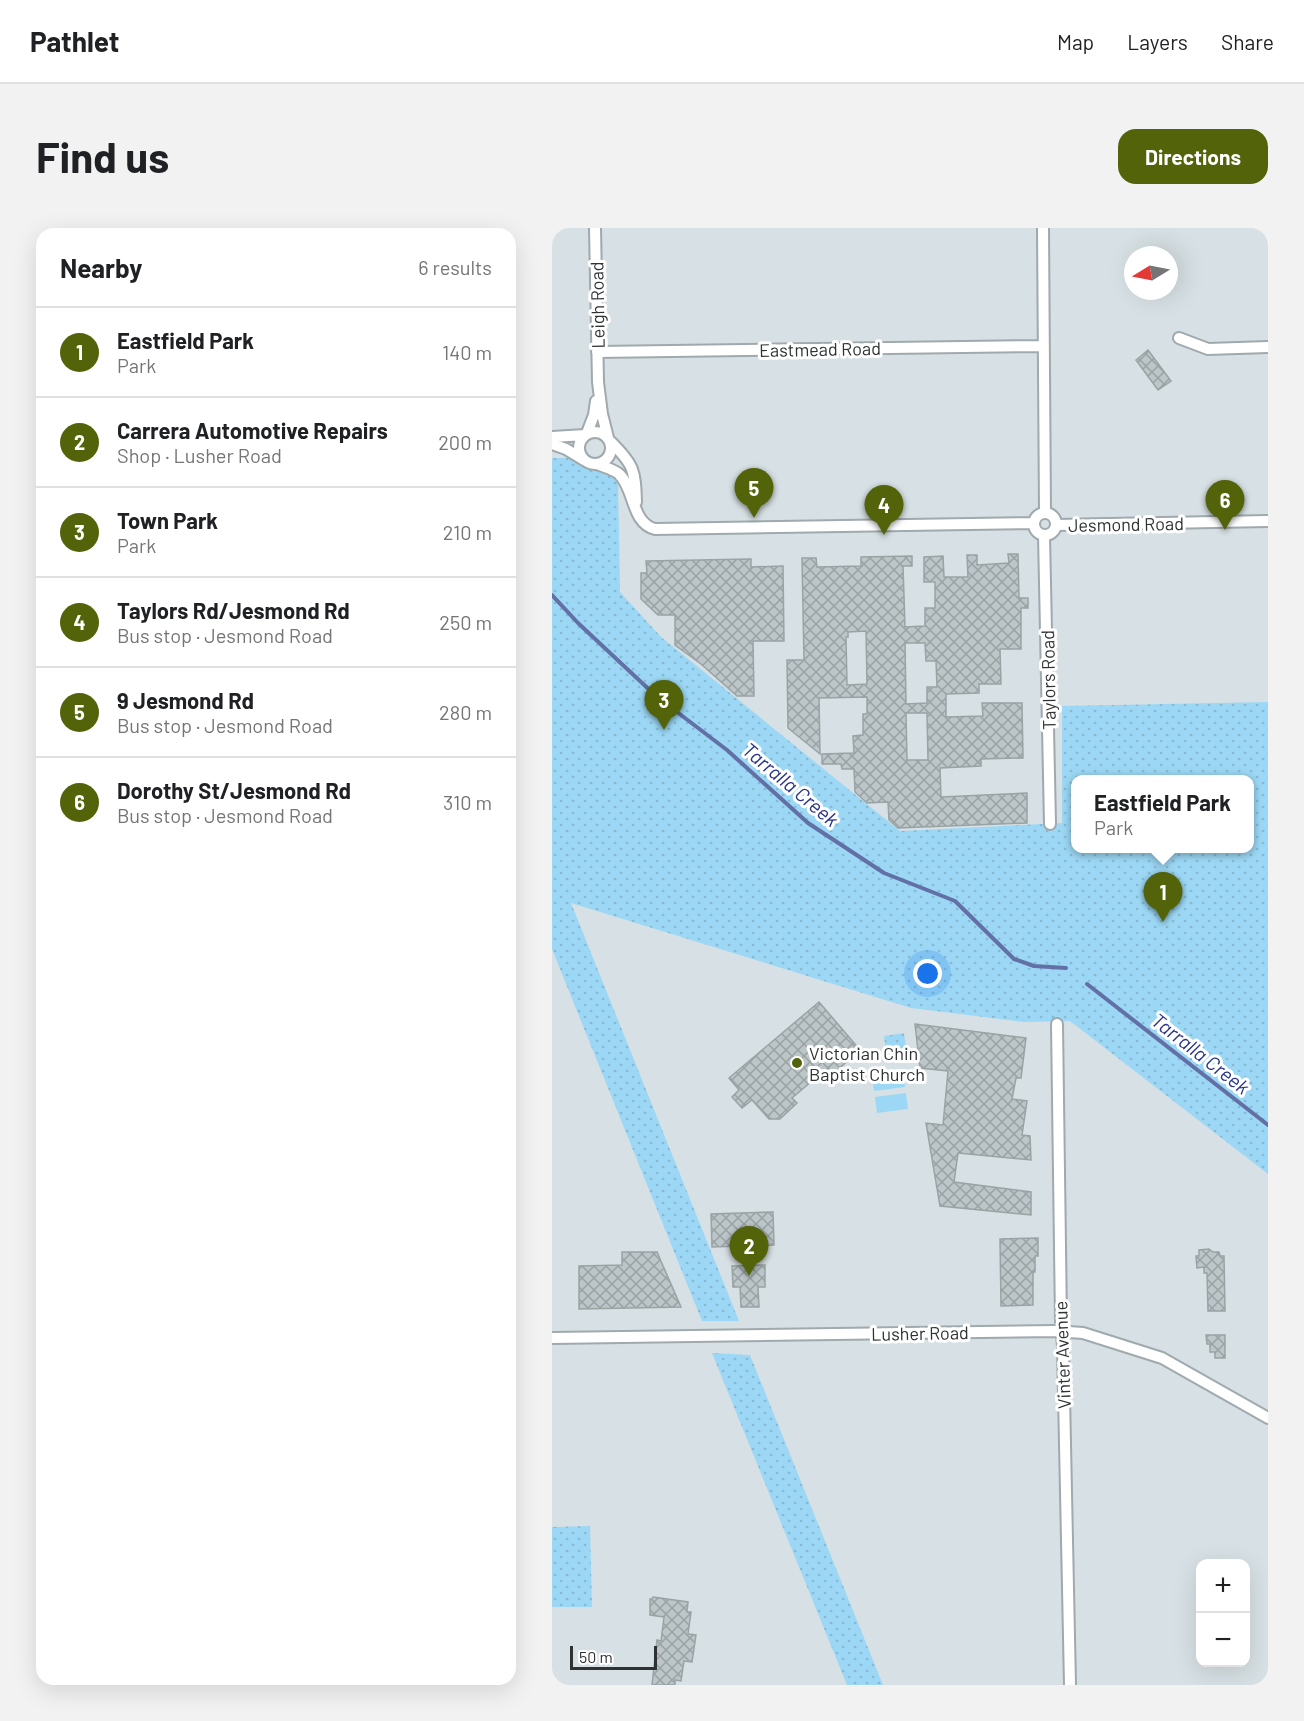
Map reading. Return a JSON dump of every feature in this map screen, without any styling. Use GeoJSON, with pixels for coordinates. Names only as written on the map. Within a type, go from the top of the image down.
{"type":"FeatureCollection","features":[{"type":"Feature","properties":{"kind":"street","name":"Leigh Road"},"geometry":{"type":"LineString","coordinates":[[595,228],[598,382],[602,414],[610,440]]}},
{"type":"Feature","properties":{"kind":"street"},"geometry":{"type":"LineString","coordinates":[[1043,228],[1042,346],[1045,512]]}},
{"type":"Feature","properties":{"kind":"street"},"geometry":{"type":"LineString","coordinates":[[1179,338],[1208,349],[1268,347]]}},
{"type":"Feature","properties":{"kind":"street","name":"Eastmead Road"},"geometry":{"type":"LineString","coordinates":[[597,352],[1042,346]]}},
{"type":"Feature","properties":{"kind":"street","name":"Leigh Road"},"geometry":{"type":"LineString","coordinates":[[586,434],[594,415],[598,382]]}},
{"type":"Feature","properties":{"kind":"street"},"geometry":{"type":"LineString","coordinates":[[552,437],[601,432],[632,466],[636,477],[637,510]]}},
{"type":"Feature","properties":{"kind":"street"},"geometry":{"type":"LineString","coordinates":[[584,460],[579,450],[581,439],[586,434]]}},
{"type":"Feature","properties":{"kind":"street"},"geometry":{"type":"LineString","coordinates":[[597,464],[609,457],[610,440]]}},
{"type":"Feature","properties":{"kind":"street"},"geometry":{"type":"LineString","coordinates":[[552,444],[584,460],[617,472],[625,481],[640,519],[648,527],[665,529],[1034,523]]}},
{"type":"Feature","properties":{"kind":"street"},"geometry":{"type":"LineString","coordinates":[[1045,512],[1054,516],[1056,525],[1051,533],[1044,535],[1036,530],[1034,523],[1036,517],[1045,512]]}},
{"type":"Feature","properties":{"kind":"street","name":"Jesmond Road"},"geometry":{"type":"LineString","coordinates":[[1056,525],[1268,521]]}},
{"type":"Feature","properties":{"kind":"street","name":"Taylors Road"},"geometry":{"type":"LineString","coordinates":[[1044,535],[1050,824]]}},
{"type":"Feature","properties":{"kind":"street","name":"Vinter Avenue"},"geometry":{"type":"LineString","coordinates":[[1057,1024],[1070,1685]]}},
{"type":"Feature","properties":{"kind":"street","name":"Lusher Road"},"geometry":{"type":"LineString","coordinates":[[552,1338],[1083,1333],[1162,1358],[1268,1418]]}},
{"type":"Feature","properties":{"kind":"shaded area"},"geometry":{"type":"Polygon","coordinates":[[[552,458],[569,458],[587,469],[604,472],[618,480],[620,592],[661,637],[900,831],[1062,823],[1062,706],[1268,702],[1268,1174],[1070,1021],[1025,1022],[911,1008],[571,903],[739,1321],[702,1321],[552,949],[552,458]]]}},
{"type":"Feature","properties":{"kind":"shaded area"},"geometry":{"type":"Polygon","coordinates":[[[904,1033],[907,1055],[887,1058],[884,1036],[904,1033]]]}},
{"type":"Feature","properties":{"kind":"shaded area"},"geometry":{"type":"Polygon","coordinates":[[[903,1071],[905,1087],[874,1091],[872,1076],[903,1071]]]}},
{"type":"Feature","properties":{"kind":"shaded area"},"geometry":{"type":"Polygon","coordinates":[[[906,1093],[908,1109],[877,1113],[875,1097],[906,1093]]]}},
{"type":"Feature","properties":{"kind":"shaded area"},"geometry":{"type":"Polygon","coordinates":[[[712,1353],[750,1355],[883,1685],[847,1685],[712,1353]]]}},
{"type":"Feature","properties":{"kind":"shaded area"},"geometry":{"type":"Polygon","coordinates":[[[590,1526],[592,1607],[552,1607],[552,1527],[590,1526]]]}},
{"type":"Feature","properties":{"kind":"building"},"geometry":{"type":"Polygon","coordinates":[[[1148,350],[1171,381],[1158,390],[1136,360],[1148,350]]]}},
{"type":"Feature","properties":{"kind":"building"},"geometry":{"type":"Polygon","coordinates":[[[1008,554],[1018,554],[1019,598],[1028,598],[1028,608],[1021,608],[1021,649],[1000,649],[1001,684],[979,684],[979,693],[946,694],[946,717],[983,716],[982,703],[1022,703],[1023,758],[981,759],[981,766],[940,768],[941,797],[1027,793],[1027,823],[898,828],[889,820],[888,802],[867,803],[855,792],[854,769],[842,769],[841,764],[822,764],[822,754],[854,753],[853,736],[863,735],[863,714],[867,714],[867,697],[819,698],[820,754],[788,728],[787,660],[804,660],[802,558],[816,558],[817,567],[861,566],[861,557],[912,556],[912,566],[903,566],[905,627],[925,626],[925,608],[935,608],[935,582],[924,582],[924,557],[943,556],[944,577],[968,577],[967,555],[977,555],[977,565],[1009,563],[1008,554]],[[866,631],[848,632],[848,637],[846,637],[847,685],[867,684],[866,631]],[[905,643],[906,704],[927,703],[927,687],[937,687],[936,661],[926,661],[925,643],[905,643]],[[906,713],[907,760],[928,760],[927,713],[906,713]]]}},
{"type":"Feature","properties":{"kind":"building"},"geometry":{"type":"Polygon","coordinates":[[[751,559],[751,567],[783,566],[784,641],[753,641],[754,696],[737,696],[701,664],[675,645],[675,615],[658,615],[641,599],[641,573],[647,573],[646,561],[751,559]]]}},
{"type":"Feature","properties":{"kind":"building","name":"Victorian Chin Baptist Church"},"geometry":{"type":"Polygon","coordinates":[[[819,1002],[860,1050],[824,1082],[819,1075],[792,1098],[797,1103],[780,1119],[769,1119],[752,1100],[742,1108],[732,1097],[739,1090],[729,1078],[819,1002]]]}},
{"type":"Feature","properties":{"kind":"building"},"geometry":{"type":"Polygon","coordinates":[[[915,1024],[1026,1038],[1021,1078],[1016,1078],[1012,1099],[1027,1101],[1022,1135],[1030,1136],[1031,1160],[958,1153],[954,1182],[1031,1192],[1031,1215],[940,1206],[926,1123],[943,1125],[948,1071],[920,1068],[915,1024]]]}},
{"type":"Feature","properties":{"kind":"building"},"geometry":{"type":"Polygon","coordinates":[[[773,1212],[774,1245],[712,1247],[711,1214],[773,1212]]]}},
{"type":"Feature","properties":{"kind":"building"},"geometry":{"type":"Polygon","coordinates":[[[1038,1238],[1038,1256],[1035,1256],[1035,1272],[1033,1272],[1033,1305],[1001,1306],[1000,1239],[1038,1238]]]}},
{"type":"Feature","properties":{"kind":"building"},"geometry":{"type":"Polygon","coordinates":[[[1209,1249],[1224,1256],[1225,1311],[1208,1311],[1207,1273],[1204,1273],[1204,1267],[1197,1268],[1196,1256],[1199,1256],[1199,1250],[1209,1249]]]}},
{"type":"Feature","properties":{"kind":"building"},"geometry":{"type":"Polygon","coordinates":[[[622,1252],[657,1252],[681,1307],[579,1309],[579,1266],[622,1265],[622,1252]]]}},
{"type":"Feature","properties":{"kind":"building"},"geometry":{"type":"Polygon","coordinates":[[[765,1265],[765,1287],[758,1287],[759,1307],[741,1307],[740,1287],[733,1287],[732,1266],[765,1265]]]}},
{"type":"Feature","properties":{"kind":"building"},"geometry":{"type":"Polygon","coordinates":[[[1206,1335],[1225,1335],[1225,1358],[1215,1358],[1215,1352],[1210,1352],[1210,1344],[1207,1344],[1206,1335]]]}},
{"type":"Feature","properties":{"kind":"building"},"geometry":{"type":"Polygon","coordinates":[[[653,1597],[688,1602],[687,1612],[691,1612],[688,1634],[696,1635],[692,1662],[684,1661],[681,1681],[675,1680],[675,1685],[652,1685],[657,1640],[661,1641],[664,1617],[650,1615],[650,1599],[653,1597]]]}},
{"type":"Feature","properties":{"kind":"waterway","name":"Tarralla Creek"},"geometry":{"type":"LineString","coordinates":[[552,595],[578,623],[656,696],[727,750],[808,823],[884,873],[955,901],[1014,959],[1034,966],[1066,968]]}},
{"type":"Feature","properties":{"kind":"waterway","name":"Tarralla Creek"},"geometry":{"type":"LineString","coordinates":[[1087,984],[1268,1125]]}},
{"type":"Feature","properties":{"kind":"place","name":"9 Jesmond Rd"},"geometry":{"type":"Point","coordinates":[754,518]}},
{"type":"Feature","properties":{"kind":"place","name":"Dorothy St/Jesmond Rd"},"geometry":{"type":"Point","coordinates":[1225,530]}},
{"type":"Feature","properties":{"kind":"place","name":"Taylors Rd/Jesmond Rd"},"geometry":{"type":"Point","coordinates":[884,535]}},
{"type":"Feature","properties":{"kind":"place","name":"Town Park"},"geometry":{"type":"Point","coordinates":[664,730]}},
{"type":"Feature","properties":{"kind":"place","name":"Eastfield Park"},"geometry":{"type":"Point","coordinates":[1163,922]}},
{"type":"Feature","properties":{"kind":"place","name":"Victorian Chin Baptist Church"},"geometry":{"type":"Point","coordinates":[797,1063]}},
{"type":"Feature","properties":{"kind":"place","name":"Carrera Automotive Repairs"},"geometry":{"type":"Point","coordinates":[749,1276]}}]}
